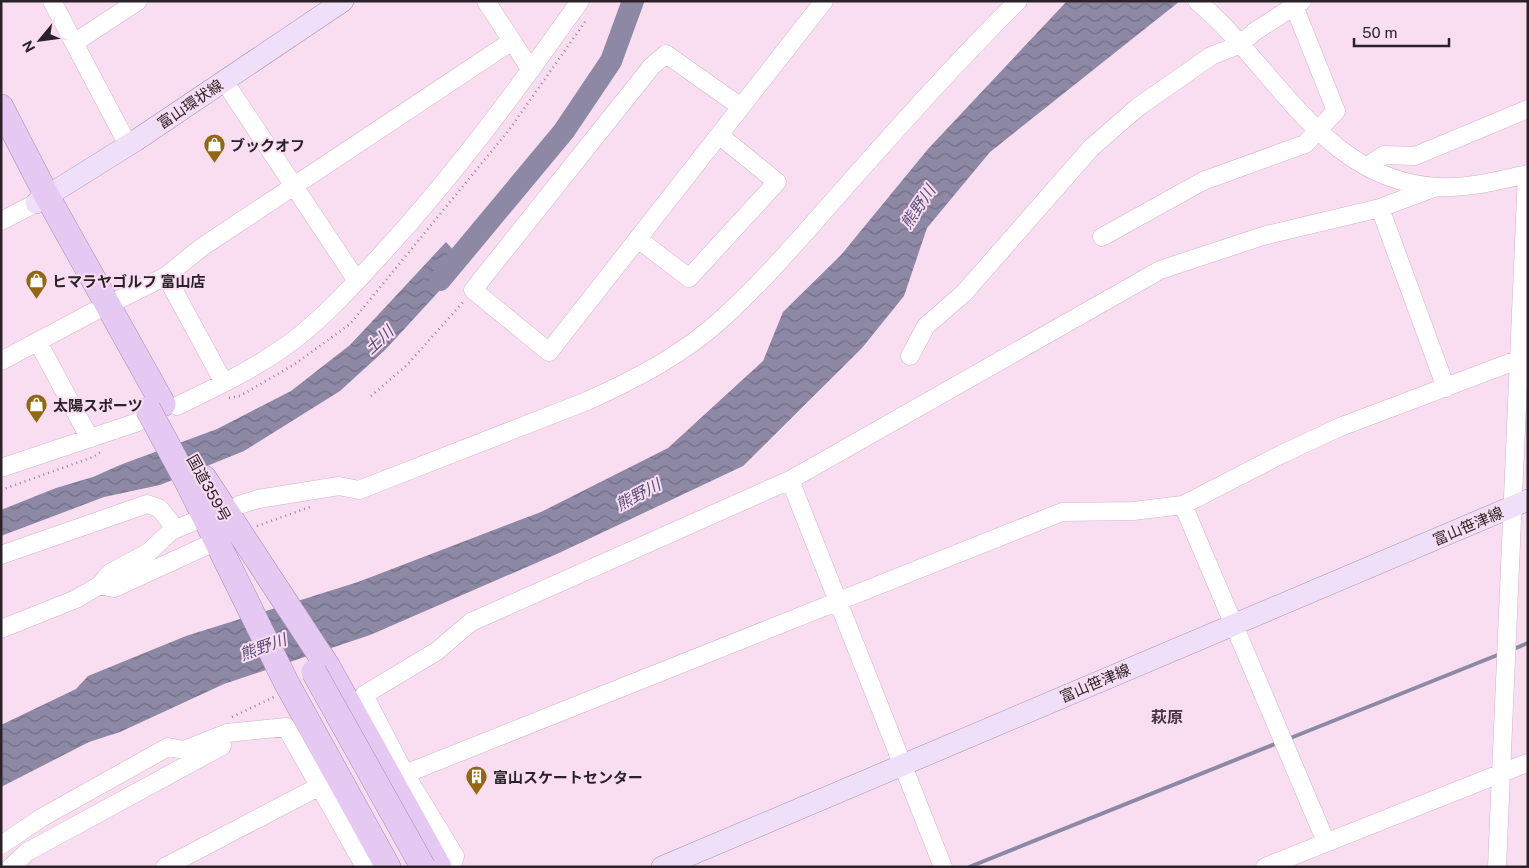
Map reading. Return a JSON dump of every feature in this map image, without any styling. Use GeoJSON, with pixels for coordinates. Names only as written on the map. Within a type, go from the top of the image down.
{"type":"FeatureCollection","features":[{"type":"Feature","properties":{"kind":"highway","name":"国道359号"},"geometry":{"type":"LineString","coordinates":[[1,107],[41,199]]}},
{"type":"Feature","properties":{"kind":"highway","name":"国道359号"},"geometry":{"type":"LineString","coordinates":[[1,138],[41,199],[196,481],[232,542]]}},
{"type":"Feature","properties":{"kind":"highway"},"geometry":{"type":"LineString","coordinates":[[232,542],[328,667],[439,867]]}},
{"type":"Feature","properties":{"kind":"highway"},"geometry":{"type":"LineString","coordinates":[[232,542],[286,682],[388,867]]}},
{"type":"Feature","properties":{"kind":"highway"},"geometry":{"type":"LineString","coordinates":[[232,542],[404,867]]}},
{"type":"Feature","properties":{"kind":"highway"},"geometry":{"type":"LineString","coordinates":[[232,542],[423,867]]}},
{"type":"Feature","properties":{"kind":"main road","name":"富山環状線"},"geometry":{"type":"LineString","coordinates":[[41,199],[128,145],[343,1]]}},
{"type":"Feature","properties":{"kind":"main road","name":"富山笹津線"},"geometry":{"type":"LineString","coordinates":[[662,867],[1521,503]]}},
{"type":"Feature","properties":{"kind":"street"},"geometry":{"type":"LineString","coordinates":[[52,1],[128,145]]}},
{"type":"Feature","properties":{"kind":"street"},"geometry":{"type":"LineString","coordinates":[[74,43],[138,1]]}},
{"type":"Feature","properties":{"kind":"street"},"geometry":{"type":"LineString","coordinates":[[486,1],[531,70]]}},
{"type":"Feature","properties":{"kind":"street"},"geometry":{"type":"LineString","coordinates":[[1,468],[88,437],[224,383],[280,350],[321,317],[357,281],[447,180],[531,70],[580,1]]}},
{"type":"Feature","properties":{"kind":"street"},"geometry":{"type":"LineString","coordinates":[[741,107],[666,54],[652,66],[473,290],[549,352],[638,238],[741,107],[824,1]]}},
{"type":"Feature","properties":{"kind":"street"},"geometry":{"type":"LineString","coordinates":[[239,505],[258,498],[339,486],[359,490],[587,401],[620,386],[657,365],[724,318],[767,276],[952,67],[1018,1]]}},
{"type":"Feature","properties":{"kind":"street"},"geometry":{"type":"LineString","coordinates":[[1197,1],[1239,41],[1316,130],[1347,156],[1381,174],[1436,187],[1455,187],[1528,174],[1521,503],[1497,867]]}},
{"type":"Feature","properties":{"kind":"street"},"geometry":{"type":"LineString","coordinates":[[910,356],[926,326],[964,293],[1091,148],[1138,107],[1211,56],[1298,4],[1336,112],[1316,130],[1305,144],[1203,181],[1102,237]]}},
{"type":"Feature","properties":{"kind":"street"},"geometry":{"type":"LineString","coordinates":[[1,361],[166,276],[202,247],[512,41]]}},
{"type":"Feature","properties":{"kind":"street"},"geometry":{"type":"LineString","coordinates":[[224,81],[357,281]]}},
{"type":"Feature","properties":{"kind":"street"},"geometry":{"type":"LineString","coordinates":[[1367,166],[1384,155],[1415,156],[1528,109]]}},
{"type":"Feature","properties":{"kind":"street"},"geometry":{"type":"LineString","coordinates":[[638,238],[689,278],[777,182],[719,135]]}},
{"type":"Feature","properties":{"kind":"street"},"geometry":{"type":"LineString","coordinates":[[451,867],[455,856],[405,774],[364,695],[436,651],[471,622],[790,480],[1160,270],[1263,236],[1380,208],[1436,187]]}},
{"type":"Feature","properties":{"kind":"street"},"geometry":{"type":"LineString","coordinates":[[1,221],[41,199]]}},
{"type":"Feature","properties":{"kind":"street"},"geometry":{"type":"LineString","coordinates":[[1380,208],[1446,388]]}},
{"type":"Feature","properties":{"kind":"street"},"geometry":{"type":"LineString","coordinates":[[166,276],[224,383]]}},
{"type":"Feature","properties":{"kind":"street"},"geometry":{"type":"LineString","coordinates":[[38,342],[88,437]]}},
{"type":"Feature","properties":{"kind":"street"},"geometry":{"type":"LineString","coordinates":[[405,774],[1062,512],[1133,511],[1184,505],[1282,454],[1340,427],[1523,358]]}},
{"type":"Feature","properties":{"kind":"street"},"geometry":{"type":"LineString","coordinates":[[790,480],[837,603],[943,867]]}},
{"type":"Feature","properties":{"kind":"street"},"geometry":{"type":"LineString","coordinates":[[1,555],[147,504],[159,508],[176,529]]}},
{"type":"Feature","properties":{"kind":"street"},"geometry":{"type":"LineString","coordinates":[[1184,505],[1326,842]]}},
{"type":"Feature","properties":{"kind":"street"},"geometry":{"type":"LineString","coordinates":[[1,629],[76,599],[100,585],[110,573],[149,552],[176,529],[193,522]]}},
{"type":"Feature","properties":{"kind":"street"},"geometry":{"type":"LineString","coordinates":[[100,585],[114,588],[232,542]]}},
{"type":"Feature","properties":{"kind":"street"},"geometry":{"type":"LineString","coordinates":[[1,845],[41,818],[168,748],[184,750],[227,734],[286,727],[365,867]]}},
{"type":"Feature","properties":{"kind":"street"},"geometry":{"type":"LineString","coordinates":[[11,867],[27,852],[222,746],[292,736]]}},
{"type":"Feature","properties":{"kind":"street"},"geometry":{"type":"LineString","coordinates":[[1265,867],[1527,762]]}},
{"type":"Feature","properties":{"kind":"street"},"geometry":{"type":"LineString","coordinates":[[165,867],[320,786]]}},
{"type":"Feature","properties":{"kind":"path"},"geometry":{"type":"LineString","coordinates":[[372,396],[407,365],[473,290]]}},
{"type":"Feature","properties":{"kind":"path"},"geometry":{"type":"LineString","coordinates":[[232,542],[313,506]]}},
{"type":"Feature","properties":{"kind":"water","name":"熊野川"},"geometry":{"type":"Polygon","coordinates":[[[1067,1],[1180,1],[990,152],[927,228],[904,296],[862,348],[743,466],[559,553],[370,635],[224,684],[120,732],[89,742],[1,787],[1,725],[76,689],[88,676],[186,636],[358,582],[541,512],[668,448],[763,361],[783,312],[841,255],[928,149],[1067,1]]]}},
{"type":"Feature","properties":{"kind":"water"},"geometry":{"type":"Polygon","coordinates":[[[446,242],[465,263],[385,350],[340,391],[244,451],[160,485],[104,497],[1,536],[1,510],[217,429],[291,391],[350,345],[446,242]]]}},
{"type":"Feature","properties":{"kind":"waterway","name":"土川"},"geometry":{"type":"LineString","coordinates":[[440,280],[564,131],[611,61],[633,1]]}},
{"type":"Feature","properties":{"kind":"waterway"},"geometry":{"type":"LineString","coordinates":[[1511,650],[1528,643]]}},
{"type":"Feature","properties":{"kind":"waterway"},"geometry":{"type":"LineString","coordinates":[[1288,739],[1500,654]]}},
{"type":"Feature","properties":{"kind":"waterway"},"geometry":{"type":"LineString","coordinates":[[969,867],[1280,742]]}},
{"type":"Feature","properties":{"kind":"place","name":"ブックオフ"},"geometry":{"type":"Point","coordinates":[214,164]}},
{"type":"Feature","properties":{"kind":"place","name":"ヒマラヤゴルフ 富山店"},"geometry":{"type":"Point","coordinates":[36,300]}},
{"type":"Feature","properties":{"kind":"place","name":"太陽スポーツ"},"geometry":{"type":"Point","coordinates":[37,424]}},
{"type":"Feature","properties":{"kind":"place","name":"富山スケートセンター"},"geometry":{"type":"Point","coordinates":[477,796]}},
{"type":"Feature","properties":{"kind":"district","name":"萩原"},"geometry":{"type":"Point","coordinates":[1167,717]}}]}
